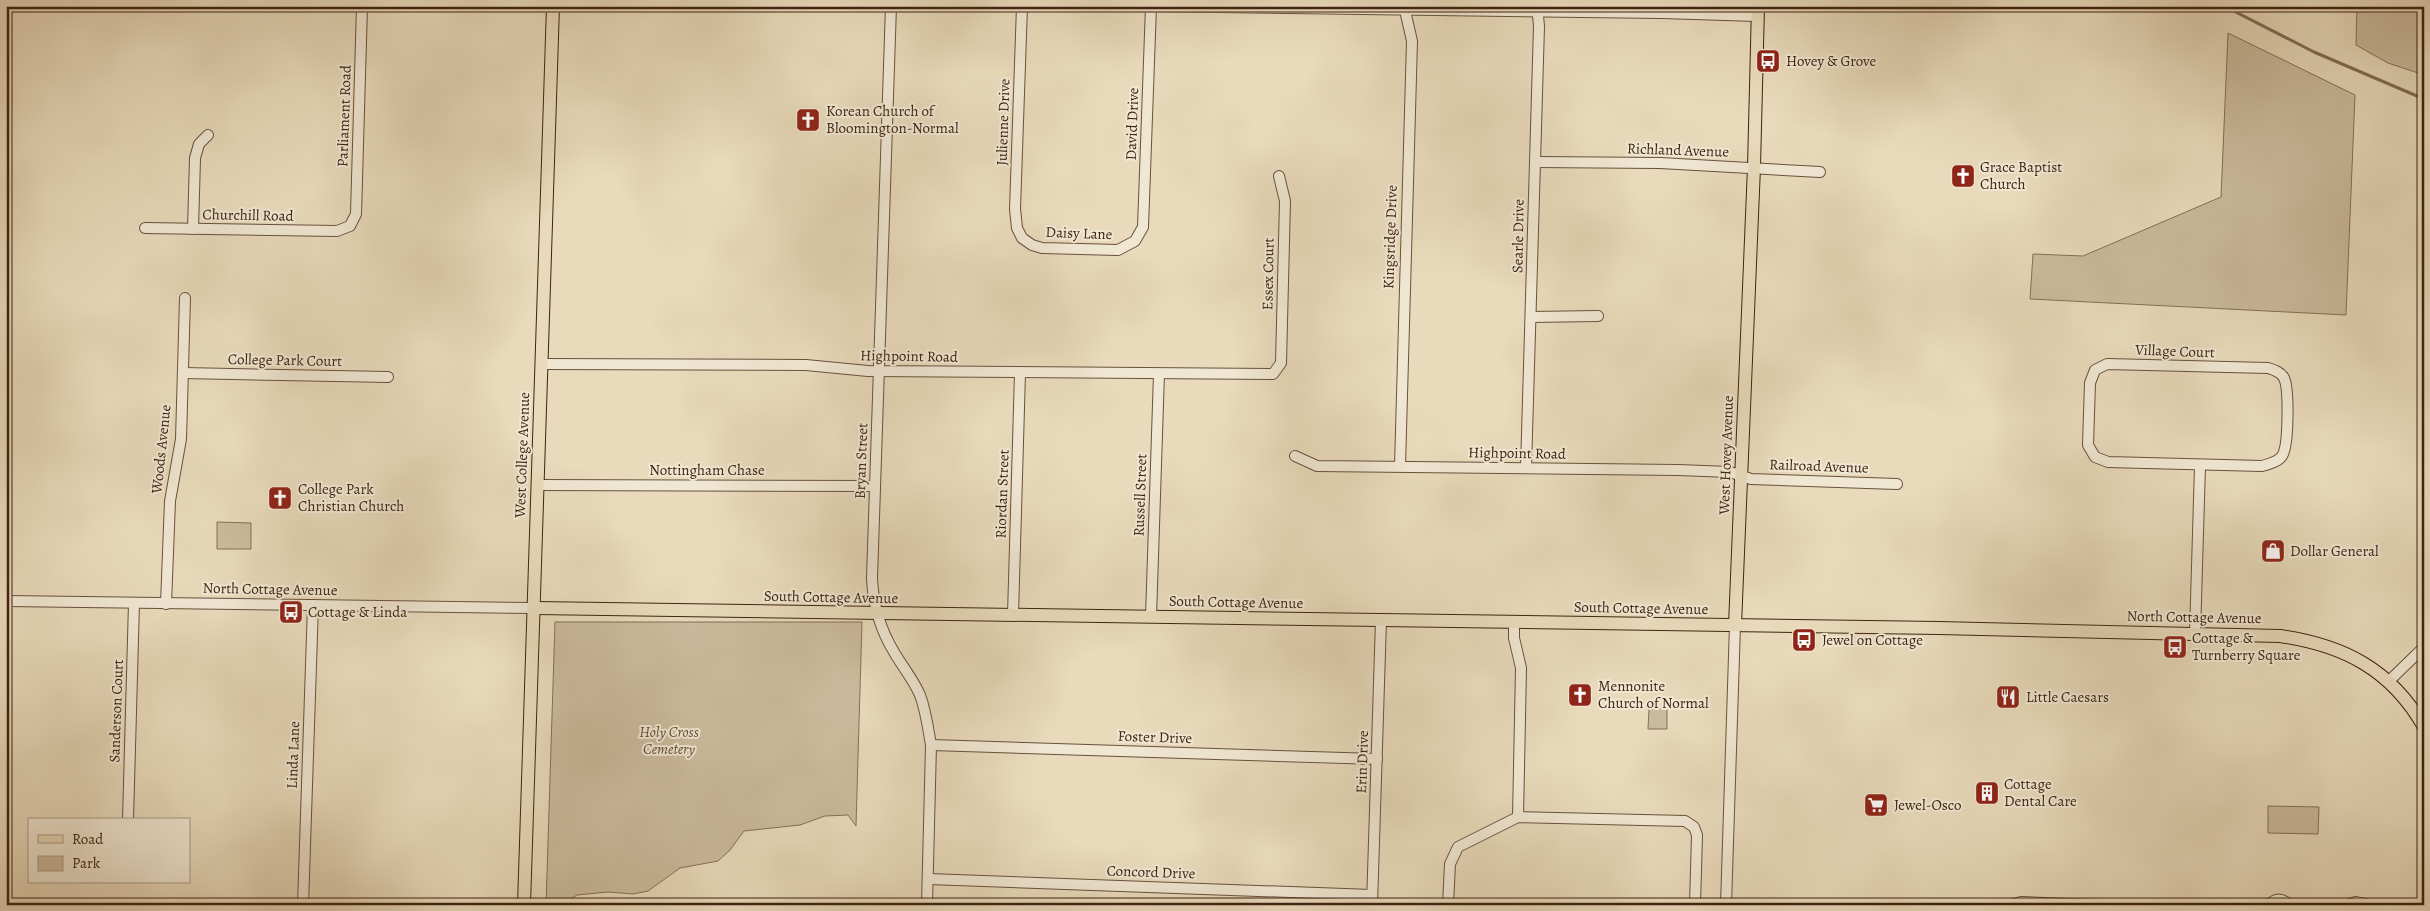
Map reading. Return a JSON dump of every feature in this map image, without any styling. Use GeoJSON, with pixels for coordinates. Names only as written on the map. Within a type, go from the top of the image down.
{"type":"FeatureCollection","features":[{"type":"Feature","properties":{"kind":"main road","name":"West College Avenue"},"geometry":{"type":"LineString","coordinates":[[524,905],[553,6]]}},
{"type":"Feature","properties":{"kind":"main road","name":"West Hovey Avenue"},"geometry":{"type":"LineString","coordinates":[[1735,625],[1754,167],[1758,11]]}},
{"type":"Feature","properties":{"kind":"main road","name":"South Cottage Avenue"},"geometry":{"type":"LineString","coordinates":[[534,608],[1939,628]]}},
{"type":"Feature","properties":{"kind":"main road","name":"North Cottage Avenue"},"geometry":{"type":"LineString","coordinates":[[1939,628],[2280,636],[2309,640],[2329,646],[2360,660],[2388,682],[2408,704],[2424,727]]}},
{"type":"Feature","properties":{"kind":"street","name":"Parliament Road"},"geometry":{"type":"LineString","coordinates":[[350,226],[356,214],[362,6]]}},
{"type":"Feature","properties":{"kind":"street","name":"Bryan Street"},"geometry":{"type":"LineString","coordinates":[[891,6],[872,578],[873,598],[878,614],[890,646],[920,696],[931,745],[927,905]]}},
{"type":"Feature","properties":{"kind":"street","name":"Julienne Drive"},"geometry":{"type":"LineString","coordinates":[[1022,6],[1014,208],[1017,228],[1022,238]]}},
{"type":"Feature","properties":{"kind":"street"},"geometry":{"type":"LineString","coordinates":[[1142,6],[1758,11]]}},
{"type":"Feature","properties":{"kind":"street","name":"David Drive"},"geometry":{"type":"LineString","coordinates":[[1135,241],[1143,227],[1151,6]]}},
{"type":"Feature","properties":{"kind":"street","name":"Kingsridge Drive"},"geometry":{"type":"LineString","coordinates":[[1400,466],[1412,41],[1404,8]]}},
{"type":"Feature","properties":{"kind":"street","name":"Searle Drive"},"geometry":{"type":"LineString","coordinates":[[1526,468],[1535,162],[1537,9]]}},
{"type":"Feature","properties":{"kind":"street"},"geometry":{"type":"LineString","coordinates":[[193,229],[195,158],[200,144],[208,136]]}},
{"type":"Feature","properties":{"kind":"street","name":"Richland Avenue"},"geometry":{"type":"LineString","coordinates":[[1535,162],[1660,163],[1820,172]]}},
{"type":"Feature","properties":{"kind":"street","name":"Essex Court"},"geometry":{"type":"LineString","coordinates":[[1275,372],[1281,363],[1285,202],[1279,176]]}},
{"type":"Feature","properties":{"kind":"street","name":"Churchill Road"},"geometry":{"type":"LineString","coordinates":[[145,228],[337,231],[350,226]]}},
{"type":"Feature","properties":{"kind":"street","name":"Daisy Lane"},"geometry":{"type":"LineString","coordinates":[[1022,238],[1032,245],[1042,248],[1118,250],[1135,241]]}},
{"type":"Feature","properties":{"kind":"street","name":"Woods Avenue"},"geometry":{"type":"LineString","coordinates":[[166,604],[170,501],[181,439],[185,298]]}},
{"type":"Feature","properties":{"kind":"street"},"geometry":{"type":"LineString","coordinates":[[1531,317],[1598,316]]}},
{"type":"Feature","properties":{"kind":"street","name":"Highpoint Road"},"geometry":{"type":"LineString","coordinates":[[542,364],[806,365],[879,372],[1266,376],[1275,372]]}},
{"type":"Feature","properties":{"kind":"street","name":"Village Court"},"geometry":{"type":"LineString","coordinates":[[2107,364],[2268,368],[2283,376],[2287,388],[2286,446],[2282,456],[2273,463],[2262,466],[2200,466],[2108,462],[2095,457],[2088,445],[2090,382],[2095,370],[2107,364]]}},
{"type":"Feature","properties":{"kind":"street","name":"College Park Court"},"geometry":{"type":"LineString","coordinates":[[183,373],[388,377]]}},
{"type":"Feature","properties":{"kind":"street","name":"Riordan Street"},"geometry":{"type":"LineString","coordinates":[[1013,615],[1020,373]]}},
{"type":"Feature","properties":{"kind":"street","name":"Russell Street"},"geometry":{"type":"LineString","coordinates":[[1151,617],[1159,374]]}},
{"type":"Feature","properties":{"kind":"street","name":"Highpoint Road"},"geometry":{"type":"LineString","coordinates":[[1295,456],[1317,466],[1730,472],[1742,476]]}},
{"type":"Feature","properties":{"kind":"street"},"geometry":{"type":"LineString","coordinates":[[2195,634],[2200,466]]}},
{"type":"Feature","properties":{"kind":"street","name":"Railroad Avenue"},"geometry":{"type":"LineString","coordinates":[[1742,476],[1756,479],[1897,484]]}},
{"type":"Feature","properties":{"kind":"street","name":"Nottingham Chase"},"geometry":{"type":"LineString","coordinates":[[538,485],[875,486]]}},
{"type":"Feature","properties":{"kind":"street","name":"North Cottage Avenue"},"geometry":{"type":"LineString","coordinates":[[6,601],[534,608]]}},
{"type":"Feature","properties":{"kind":"street","name":"Sanderson Court"},"geometry":{"type":"LineString","coordinates":[[128,818],[134,603]]}},
{"type":"Feature","properties":{"kind":"street","name":"Linda Lane"},"geometry":{"type":"LineString","coordinates":[[303,905],[313,605]]}},
{"type":"Feature","properties":{"kind":"street","name":"Erin Drive"},"geometry":{"type":"LineString","coordinates":[[1372,900],[1381,620]]}},
{"type":"Feature","properties":{"kind":"street"},"geometry":{"type":"LineString","coordinates":[[1514,622],[1514,638],[1521,668],[1518,817]]}},
{"type":"Feature","properties":{"kind":"street","name":"West Hovey Avenue"},"geometry":{"type":"LineString","coordinates":[[1726,905],[1735,625]]}},
{"type":"Feature","properties":{"kind":"street"},"geometry":{"type":"LineString","coordinates":[[2388,682],[2424,648]]}},
{"type":"Feature","properties":{"kind":"street","name":"Foster Drive"},"geometry":{"type":"LineString","coordinates":[[931,745],[1377,759]]}},
{"type":"Feature","properties":{"kind":"street"},"geometry":{"type":"LineString","coordinates":[[1448,905],[1450,864],[1458,847],[1518,817],[1645,819],[1690,823],[1697,835],[1695,905]]}},
{"type":"Feature","properties":{"kind":"street","name":"Concord Drive"},"geometry":{"type":"LineString","coordinates":[[928,879],[1372,900]]}},
{"type":"Feature","properties":{"kind":"street"},"geometry":{"type":"LineString","coordinates":[[2270,905],[2274,900],[2279,899],[2290,905]]}},
{"type":"Feature","properties":{"kind":"street"},"geometry":{"type":"LineString","coordinates":[[2012,905],[2030,902],[2095,905]]}},
{"type":"Feature","properties":{"kind":"street"},"geometry":{"type":"LineString","coordinates":[[2347,905],[2356,902],[2370,905]]}},
{"type":"Feature","properties":{"kind":"green space"},"geometry":{"type":"Polygon","coordinates":[[[2357,6],[2424,6],[2424,75],[2388,63],[2356,45],[2357,6]]]}},
{"type":"Feature","properties":{"kind":"green space"},"geometry":{"type":"Polygon","coordinates":[[[2228,33],[2355,95],[2346,315],[2030,299],[2033,254],[2083,256],[2221,197],[2228,33]]]}},
{"type":"Feature","properties":{"kind":"green space"},"geometry":{"type":"Polygon","coordinates":[[[217,522],[251,523],[251,549],[217,549],[217,522]]]}},
{"type":"Feature","properties":{"kind":"green space","name":"Holy Cross Cemetery"},"geometry":{"type":"Polygon","coordinates":[[[555,622],[862,622],[856,826],[848,815],[825,816],[800,825],[744,831],[730,850],[718,861],[680,868],[648,891],[633,894],[608,892],[577,895],[561,905],[546,905],[555,622]]]}},
{"type":"Feature","properties":{"kind":"green space"},"geometry":{"type":"Polygon","coordinates":[[[1649,709],[1667,709],[1667,729],[1648,729],[1649,709]]]}},
{"type":"Feature","properties":{"kind":"green space"},"geometry":{"type":"Polygon","coordinates":[[[2268,806],[2319,807],[2318,834],[2268,833],[2268,806]]]}},
{"type":"Feature","properties":{"kind":"waterway"},"geometry":{"type":"LineString","coordinates":[[2224,6],[2314,52],[2424,99]]}},
{"type":"Feature","properties":{"kind":"place","name":"Hovey & Grove"},"geometry":{"type":"Point","coordinates":[1768,61]}},
{"type":"Feature","properties":{"kind":"place","name":"Korean Church of Bloomington-Normal"},"geometry":{"type":"Point","coordinates":[808,120]}},
{"type":"Feature","properties":{"kind":"place","name":"Grace Baptist Church"},"geometry":{"type":"Point","coordinates":[1963,176]}},
{"type":"Feature","properties":{"kind":"place","name":"College Park Christian Church"},"geometry":{"type":"Point","coordinates":[280,498]}},
{"type":"Feature","properties":{"kind":"place","name":"Dollar General"},"geometry":{"type":"Point","coordinates":[2273,551]}},
{"type":"Feature","properties":{"kind":"place","name":"Cottage & Linda"},"geometry":{"type":"Point","coordinates":[291,612]}},
{"type":"Feature","properties":{"kind":"place","name":"Jewel on Cottage"},"geometry":{"type":"Point","coordinates":[1804,640]}},
{"type":"Feature","properties":{"kind":"place","name":"Cottage & Turnberry Square"},"geometry":{"type":"Point","coordinates":[2175,647]}},
{"type":"Feature","properties":{"kind":"place","name":"Mennonite Church of Normal"},"geometry":{"type":"Point","coordinates":[1580,695]}},
{"type":"Feature","properties":{"kind":"place","name":"Little Caesars"},"geometry":{"type":"Point","coordinates":[2008,697]}},
{"type":"Feature","properties":{"kind":"place","name":"Cottage Dental Care"},"geometry":{"type":"Point","coordinates":[1987,793]}},
{"type":"Feature","properties":{"kind":"place","name":"Jewel-Osco"},"geometry":{"type":"Point","coordinates":[1876,805]}}]}
